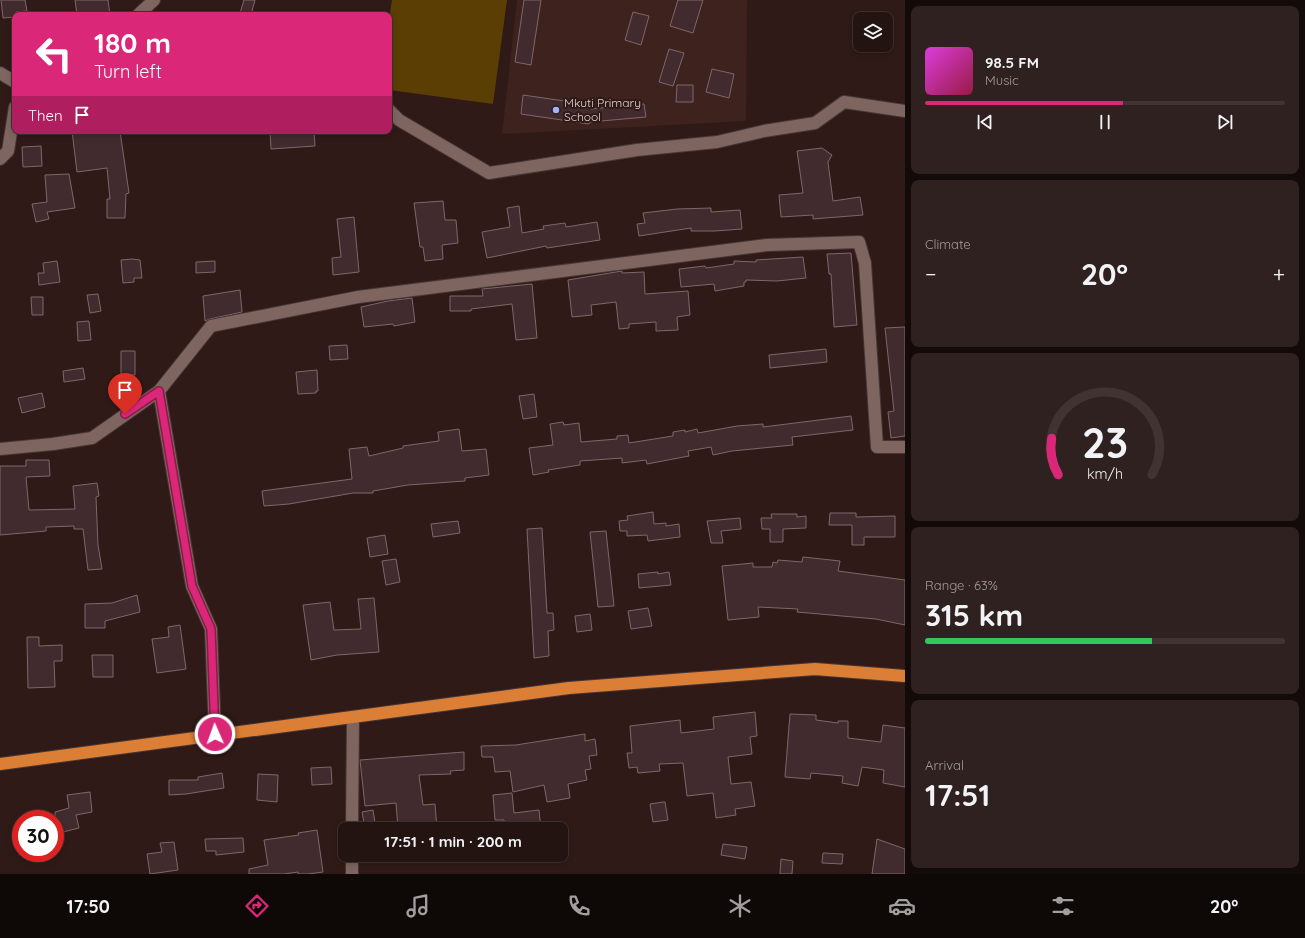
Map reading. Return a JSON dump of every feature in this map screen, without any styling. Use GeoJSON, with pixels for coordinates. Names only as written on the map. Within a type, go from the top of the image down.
{"type":"FeatureCollection","features":[{"type":"Feature","properties":{"kind":"highway"},"geometry":{"type":"LineString","coordinates":[[0,764],[215,734],[569,688],[815,670],[905,676]]}},
{"type":"Feature","properties":{"kind":"street"},"geometry":{"type":"LineString","coordinates":[[141,12],[154,0]]}},
{"type":"Feature","properties":{"kind":"street"},"geometry":{"type":"LineString","coordinates":[[0,73],[12,79]]}},
{"type":"Feature","properties":{"kind":"street"},"geometry":{"type":"LineString","coordinates":[[392,113],[399,120],[489,173],[637,150],[717,142],[764,130],[815,123],[844,102],[905,111]]}},
{"type":"Feature","properties":{"kind":"street"},"geometry":{"type":"LineString","coordinates":[[0,160],[8,151],[12,125]]}},
{"type":"Feature","properties":{"kind":"street"},"geometry":{"type":"LineString","coordinates":[[0,449],[53,444],[92,438],[159,391],[211,326],[358,297],[767,245],[860,242],[864,263],[877,447],[905,447]]}},
{"type":"Feature","properties":{"kind":"street"},"geometry":{"type":"LineString","coordinates":[[159,391],[192,586],[211,629],[215,734]]}},
{"type":"Feature","properties":{"kind":"street"},"geometry":{"type":"LineString","coordinates":[[352,822],[353,717]]}},
{"type":"Feature","properties":{"kind":"street"},"geometry":{"type":"LineString","coordinates":[[352,862],[352,874]]}},
{"type":"Feature","properties":{"kind":"shaded area"},"geometry":{"type":"Polygon","coordinates":[[[392,0],[507,0],[493,104],[392,90],[392,12],[390,12],[392,0]]]}},
{"type":"Feature","properties":{"kind":"shaded area"},"geometry":{"type":"Polygon","coordinates":[[[517,0],[747,0],[746,121],[502,134],[517,0]]]}},
{"type":"Feature","properties":{"kind":"building"},"geometry":{"type":"Polygon","coordinates":[[[1,0],[25,0],[27,11],[12,12],[12,17],[3,18],[1,0]]]}},
{"type":"Feature","properties":{"kind":"building"},"geometry":{"type":"Polygon","coordinates":[[[75,0],[108,0],[110,12],[77,12],[75,0]]]}},
{"type":"Feature","properties":{"kind":"building"},"geometry":{"type":"Polygon","coordinates":[[[244,0],[255,0],[252,12],[240,12],[244,0]]]}},
{"type":"Feature","properties":{"kind":"building"},"geometry":{"type":"Polygon","coordinates":[[[524,0],[541,0],[531,65],[515,62],[524,0]]]}},
{"type":"Feature","properties":{"kind":"building"},"geometry":{"type":"Polygon","coordinates":[[[678,0],[703,0],[693,33],[670,26],[678,0]]]}},
{"type":"Feature","properties":{"kind":"building"},"geometry":{"type":"Polygon","coordinates":[[[633,12],[649,16],[641,45],[625,40],[633,12]]]}},
{"type":"Feature","properties":{"kind":"building"},"geometry":{"type":"Polygon","coordinates":[[[669,49],[684,53],[673,86],[659,82],[669,49]]]}},
{"type":"Feature","properties":{"kind":"building"},"geometry":{"type":"Polygon","coordinates":[[[712,69],[734,74],[729,98],[706,92],[712,69]]]}},
{"type":"Feature","properties":{"kind":"building"},"geometry":{"type":"Polygon","coordinates":[[[677,85],[693,85],[693,102],[676,102],[677,85]]]}},
{"type":"Feature","properties":{"kind":"building","name":"Mkuti Primary School"},"geometry":{"type":"Polygon","coordinates":[[[523,95],[592,105],[591,109],[644,104],[646,117],[590,122],[589,124],[521,114],[523,95]]]}},
{"type":"Feature","properties":{"kind":"building"},"geometry":{"type":"Polygon","coordinates":[[[72,134],[120,134],[129,193],[126,194],[125,218],[107,218],[107,199],[110,199],[107,168],[77,172],[72,134]]]}},
{"type":"Feature","properties":{"kind":"building"},"geometry":{"type":"Polygon","coordinates":[[[270,134],[314,134],[315,146],[271,149],[270,134]]]}},
{"type":"Feature","properties":{"kind":"building"},"geometry":{"type":"Polygon","coordinates":[[[41,146],[42,166],[23,167],[22,147],[41,146]]]}},
{"type":"Feature","properties":{"kind":"building"},"geometry":{"type":"Polygon","coordinates":[[[822,148],[832,155],[828,162],[833,201],[860,197],[863,215],[813,219],[813,215],[781,217],[779,195],[803,193],[797,151],[822,148]]]}},
{"type":"Feature","properties":{"kind":"building"},"geometry":{"type":"Polygon","coordinates":[[[69,174],[75,208],[47,212],[49,219],[36,222],[32,204],[47,202],[45,175],[69,174]]]}},
{"type":"Feature","properties":{"kind":"building"},"geometry":{"type":"Polygon","coordinates":[[[443,201],[445,220],[456,220],[458,243],[442,245],[443,259],[425,261],[423,247],[420,247],[414,203],[443,201]]]}},
{"type":"Feature","properties":{"kind":"building"},"geometry":{"type":"Polygon","coordinates":[[[519,206],[522,233],[544,229],[543,226],[565,223],[566,227],[597,222],[600,240],[547,248],[546,246],[487,258],[482,232],[510,227],[507,208],[519,206]]]}},
{"type":"Feature","properties":{"kind":"building"},"geometry":{"type":"Polygon","coordinates":[[[711,208],[711,212],[740,210],[742,229],[691,231],[691,228],[639,236],[637,224],[645,223],[643,213],[677,209],[711,208]]]}},
{"type":"Feature","properties":{"kind":"building"},"geometry":{"type":"Polygon","coordinates":[[[354,217],[359,272],[333,275],[332,258],[341,257],[337,219],[354,217]]]}},
{"type":"Feature","properties":{"kind":"building"},"geometry":{"type":"Polygon","coordinates":[[[851,253],[857,325],[834,327],[831,274],[829,274],[827,254],[851,253]]]}},
{"type":"Feature","properties":{"kind":"building"},"geometry":{"type":"Polygon","coordinates":[[[803,257],[806,278],[777,281],[746,280],[746,282],[744,282],[744,286],[715,291],[714,284],[681,287],[679,269],[705,266],[706,268],[734,264],[734,261],[756,262],[756,260],[803,257]]]}},
{"type":"Feature","properties":{"kind":"building"},"geometry":{"type":"Polygon","coordinates":[[[121,260],[140,260],[142,278],[134,278],[134,282],[123,283],[121,260]]]}},
{"type":"Feature","properties":{"kind":"building"},"geometry":{"type":"Polygon","coordinates":[[[57,261],[60,282],[39,285],[38,273],[44,273],[43,263],[57,261]]]}},
{"type":"Feature","properties":{"kind":"building"},"geometry":{"type":"Polygon","coordinates":[[[215,261],[215,272],[196,273],[196,262],[215,261]]]}},
{"type":"Feature","properties":{"kind":"building"},"geometry":{"type":"Polygon","coordinates":[[[622,271],[622,273],[644,272],[645,294],[688,291],[690,315],[677,317],[678,330],[656,331],[656,322],[629,324],[629,328],[619,329],[616,302],[591,305],[592,315],[572,317],[568,280],[622,271]]]}},
{"type":"Feature","properties":{"kind":"building"},"geometry":{"type":"Polygon","coordinates":[[[532,284],[537,338],[516,340],[512,304],[471,309],[471,311],[450,311],[450,296],[483,296],[482,289],[532,284]]]}},
{"type":"Feature","properties":{"kind":"building"},"geometry":{"type":"Polygon","coordinates":[[[240,290],[242,312],[205,321],[203,296],[240,290]]]}},
{"type":"Feature","properties":{"kind":"building"},"geometry":{"type":"Polygon","coordinates":[[[98,294],[101,311],[90,313],[87,295],[98,294]]]}},
{"type":"Feature","properties":{"kind":"building"},"geometry":{"type":"Polygon","coordinates":[[[31,297],[43,297],[43,315],[32,315],[31,297]]]}},
{"type":"Feature","properties":{"kind":"building"},"geometry":{"type":"Polygon","coordinates":[[[412,298],[415,322],[394,326],[393,324],[364,327],[361,307],[388,301],[412,298]]]}},
{"type":"Feature","properties":{"kind":"building"},"geometry":{"type":"Polygon","coordinates":[[[89,321],[91,340],[78,341],[77,322],[89,321]]]}},
{"type":"Feature","properties":{"kind":"building"},"geometry":{"type":"Polygon","coordinates":[[[905,327],[905,436],[891,438],[888,412],[894,411],[885,328],[905,327]]]}},
{"type":"Feature","properties":{"kind":"building"},"geometry":{"type":"Polygon","coordinates":[[[347,345],[348,359],[330,360],[329,346],[347,345]]]}},
{"type":"Feature","properties":{"kind":"building"},"geometry":{"type":"Polygon","coordinates":[[[826,349],[827,362],[770,368],[769,355],[826,349]]]}},
{"type":"Feature","properties":{"kind":"building"},"geometry":{"type":"Polygon","coordinates":[[[121,351],[135,351],[135,375],[121,375],[121,351]]]}},
{"type":"Feature","properties":{"kind":"building"},"geometry":{"type":"Polygon","coordinates":[[[83,368],[85,379],[64,382],[63,371],[83,368]]]}},
{"type":"Feature","properties":{"kind":"building"},"geometry":{"type":"Polygon","coordinates":[[[317,370],[318,391],[316,391],[316,393],[298,394],[296,372],[317,370]]]}},
{"type":"Feature","properties":{"kind":"building"},"geometry":{"type":"Polygon","coordinates":[[[42,393],[45,407],[22,413],[18,398],[42,393]]]}},
{"type":"Feature","properties":{"kind":"building"},"geometry":{"type":"Polygon","coordinates":[[[534,394],[537,417],[523,419],[519,396],[534,394]]]}},
{"type":"Feature","properties":{"kind":"building"},"geometry":{"type":"Polygon","coordinates":[[[851,416],[853,430],[792,437],[793,445],[732,451],[713,455],[711,447],[688,451],[689,456],[647,464],[646,460],[622,463],[622,458],[580,461],[580,465],[548,470],[549,472],[533,475],[529,448],[553,445],[550,424],[563,422],[564,425],[579,423],[581,442],[617,439],[617,436],[628,435],[629,443],[673,436],[673,432],[685,430],[685,432],[697,429],[698,433],[737,426],[763,424],[763,427],[851,416]]]}},
{"type":"Feature","properties":{"kind":"building"},"geometry":{"type":"Polygon","coordinates":[[[459,429],[462,451],[486,449],[489,475],[465,478],[465,481],[408,485],[373,491],[373,493],[353,493],[289,504],[264,506],[262,491],[352,479],[349,449],[367,447],[369,456],[403,448],[403,446],[439,441],[438,432],[459,429]]]}},
{"type":"Feature","properties":{"kind":"building"},"geometry":{"type":"Polygon","coordinates":[[[26,460],[49,460],[50,476],[26,477],[29,510],[75,509],[73,486],[97,483],[99,496],[96,497],[98,545],[102,569],[88,570],[83,529],[74,529],[74,526],[46,527],[46,531],[0,535],[0,466],[26,466],[26,460]]]}},
{"type":"Feature","properties":{"kind":"building"},"geometry":{"type":"Polygon","coordinates":[[[653,512],[654,524],[666,523],[666,526],[679,524],[680,537],[648,541],[647,535],[627,536],[627,531],[620,531],[619,521],[628,520],[627,516],[653,512]]]}},
{"type":"Feature","properties":{"kind":"building"},"geometry":{"type":"Polygon","coordinates":[[[830,513],[856,513],[856,517],[895,516],[895,537],[864,537],[864,545],[852,545],[852,525],[829,525],[830,513]]]}},
{"type":"Feature","properties":{"kind":"building"},"geometry":{"type":"Polygon","coordinates":[[[771,514],[797,514],[797,517],[806,516],[806,528],[783,529],[783,542],[770,542],[770,529],[762,529],[761,518],[772,518],[771,514]]]}},
{"type":"Feature","properties":{"kind":"building"},"geometry":{"type":"Polygon","coordinates":[[[740,518],[741,529],[721,531],[723,543],[711,543],[707,521],[740,518]]]}},
{"type":"Feature","properties":{"kind":"building"},"geometry":{"type":"Polygon","coordinates":[[[458,521],[460,533],[433,537],[431,524],[458,521]]]}},
{"type":"Feature","properties":{"kind":"building"},"geometry":{"type":"Polygon","coordinates":[[[542,528],[547,613],[553,613],[554,630],[548,631],[549,656],[534,658],[527,529],[542,528]]]}},
{"type":"Feature","properties":{"kind":"building"},"geometry":{"type":"Polygon","coordinates":[[[606,531],[614,606],[598,607],[590,532],[606,531]]]}},
{"type":"Feature","properties":{"kind":"building"},"geometry":{"type":"Polygon","coordinates":[[[385,535],[388,554],[370,557],[367,538],[385,535]]]}},
{"type":"Feature","properties":{"kind":"building"},"geometry":{"type":"Polygon","coordinates":[[[803,557],[840,561],[838,571],[905,580],[905,625],[876,619],[797,612],[798,609],[758,607],[759,617],[728,620],[722,566],[753,563],[753,567],[772,567],[773,562],[777,563],[778,560],[802,562],[803,557]]]}},
{"type":"Feature","properties":{"kind":"building"},"geometry":{"type":"Polygon","coordinates":[[[396,559],[400,582],[386,585],[382,561],[396,559]]]}},
{"type":"Feature","properties":{"kind":"building"},"geometry":{"type":"Polygon","coordinates":[[[658,572],[658,574],[669,572],[671,585],[639,588],[638,574],[658,572]]]}},
{"type":"Feature","properties":{"kind":"building"},"geometry":{"type":"Polygon","coordinates":[[[137,595],[140,612],[105,621],[105,628],[85,628],[85,604],[112,603],[137,595]]]}},
{"type":"Feature","properties":{"kind":"building"},"geometry":{"type":"Polygon","coordinates":[[[374,598],[379,652],[337,655],[311,660],[303,605],[330,602],[334,630],[361,629],[358,599],[374,598]]]}},
{"type":"Feature","properties":{"kind":"building"},"geometry":{"type":"Polygon","coordinates":[[[648,608],[652,626],[631,629],[628,611],[648,608]]]}},
{"type":"Feature","properties":{"kind":"building"},"geometry":{"type":"Polygon","coordinates":[[[590,614],[592,630],[577,632],[575,616],[590,614]]]}},
{"type":"Feature","properties":{"kind":"building"},"geometry":{"type":"Polygon","coordinates":[[[180,625],[186,669],[157,673],[152,639],[169,637],[168,627],[180,625]]]}},
{"type":"Feature","properties":{"kind":"building"},"geometry":{"type":"Polygon","coordinates":[[[27,637],[39,637],[39,646],[62,645],[62,661],[54,661],[55,687],[28,688],[27,637]]]}},
{"type":"Feature","properties":{"kind":"building"},"geometry":{"type":"Polygon","coordinates":[[[92,655],[113,655],[113,677],[93,677],[92,655]]]}},
{"type":"Feature","properties":{"kind":"building"},"geometry":{"type":"Polygon","coordinates":[[[755,712],[757,736],[750,737],[752,754],[728,757],[731,784],[751,782],[755,806],[735,809],[736,815],[716,818],[713,793],[687,796],[683,763],[659,764],[660,771],[638,773],[637,767],[629,768],[627,753],[632,753],[630,726],[680,720],[681,733],[714,729],[713,717],[755,712]]]}},
{"type":"Feature","properties":{"kind":"building"},"geometry":{"type":"Polygon","coordinates":[[[790,714],[816,715],[816,720],[838,723],[838,721],[848,721],[848,738],[881,742],[883,725],[905,728],[905,787],[883,783],[884,770],[862,767],[858,786],[842,783],[843,776],[811,773],[810,779],[785,777],[790,714]]]}},
{"type":"Feature","properties":{"kind":"building"},"geometry":{"type":"Polygon","coordinates":[[[585,734],[585,741],[595,739],[597,755],[589,756],[591,769],[585,770],[587,780],[568,784],[570,798],[547,802],[544,785],[513,792],[510,771],[495,772],[493,757],[482,757],[481,746],[516,745],[585,734]]]}},
{"type":"Feature","properties":{"kind":"building"},"geometry":{"type":"Polygon","coordinates":[[[464,752],[464,770],[450,771],[451,774],[419,775],[423,805],[435,804],[436,822],[397,822],[396,803],[365,806],[360,760],[464,752]]]}},
{"type":"Feature","properties":{"kind":"building"},"geometry":{"type":"Polygon","coordinates":[[[331,767],[332,784],[312,785],[311,768],[331,767]]]}},
{"type":"Feature","properties":{"kind":"building"},"geometry":{"type":"Polygon","coordinates":[[[222,773],[224,788],[169,795],[169,780],[198,780],[198,777],[222,773]]]}},
{"type":"Feature","properties":{"kind":"building"},"geometry":{"type":"Polygon","coordinates":[[[258,774],[278,775],[277,802],[257,800],[258,774]]]}},
{"type":"Feature","properties":{"kind":"building"},"geometry":{"type":"Polygon","coordinates":[[[90,792],[92,812],[76,815],[79,828],[64,832],[64,810],[62,810],[69,808],[67,795],[90,792]]]}},
{"type":"Feature","properties":{"kind":"building"},"geometry":{"type":"Polygon","coordinates":[[[512,793],[514,813],[539,810],[540,822],[504,822],[504,820],[495,820],[493,795],[512,793]]]}},
{"type":"Feature","properties":{"kind":"building"},"geometry":{"type":"Polygon","coordinates":[[[665,802],[668,820],[653,822],[650,804],[665,802]]]}},
{"type":"Feature","properties":{"kind":"building"},"geometry":{"type":"Polygon","coordinates":[[[373,810],[375,822],[364,822],[362,812],[373,810]]]}},
{"type":"Feature","properties":{"kind":"building"},"geometry":{"type":"Polygon","coordinates":[[[317,830],[323,872],[308,874],[298,874],[298,872],[284,874],[249,874],[249,869],[268,865],[264,840],[299,835],[298,833],[317,830]]]}},
{"type":"Feature","properties":{"kind":"building"},"geometry":{"type":"Polygon","coordinates":[[[243,838],[244,852],[216,855],[216,851],[206,851],[205,839],[243,838]]]}},
{"type":"Feature","properties":{"kind":"building"},"geometry":{"type":"Polygon","coordinates":[[[877,839],[905,849],[905,874],[872,874],[877,839]]]}},
{"type":"Feature","properties":{"kind":"building"},"geometry":{"type":"Polygon","coordinates":[[[174,842],[178,870],[150,874],[147,854],[162,852],[160,843],[174,842]]]}},
{"type":"Feature","properties":{"kind":"building"},"geometry":{"type":"Polygon","coordinates":[[[723,844],[747,847],[745,859],[721,855],[723,844]]]}},
{"type":"Feature","properties":{"kind":"building"},"geometry":{"type":"Polygon","coordinates":[[[823,853],[843,854],[842,864],[822,863],[823,853]]]}},
{"type":"Feature","properties":{"kind":"building"},"geometry":{"type":"Polygon","coordinates":[[[781,859],[793,861],[792,874],[780,874],[781,859]]]}},
{"type":"Feature","properties":{"kind":"place","name":"Mkuti Primary School"},"geometry":{"type":"Point","coordinates":[556,110]}},
{"type":"Feature","properties":{"kind":"route"},"geometry":{"type":"LineString","coordinates":[[125,414],[159,391],[192,586],[211,629],[215,734]]}}]}
